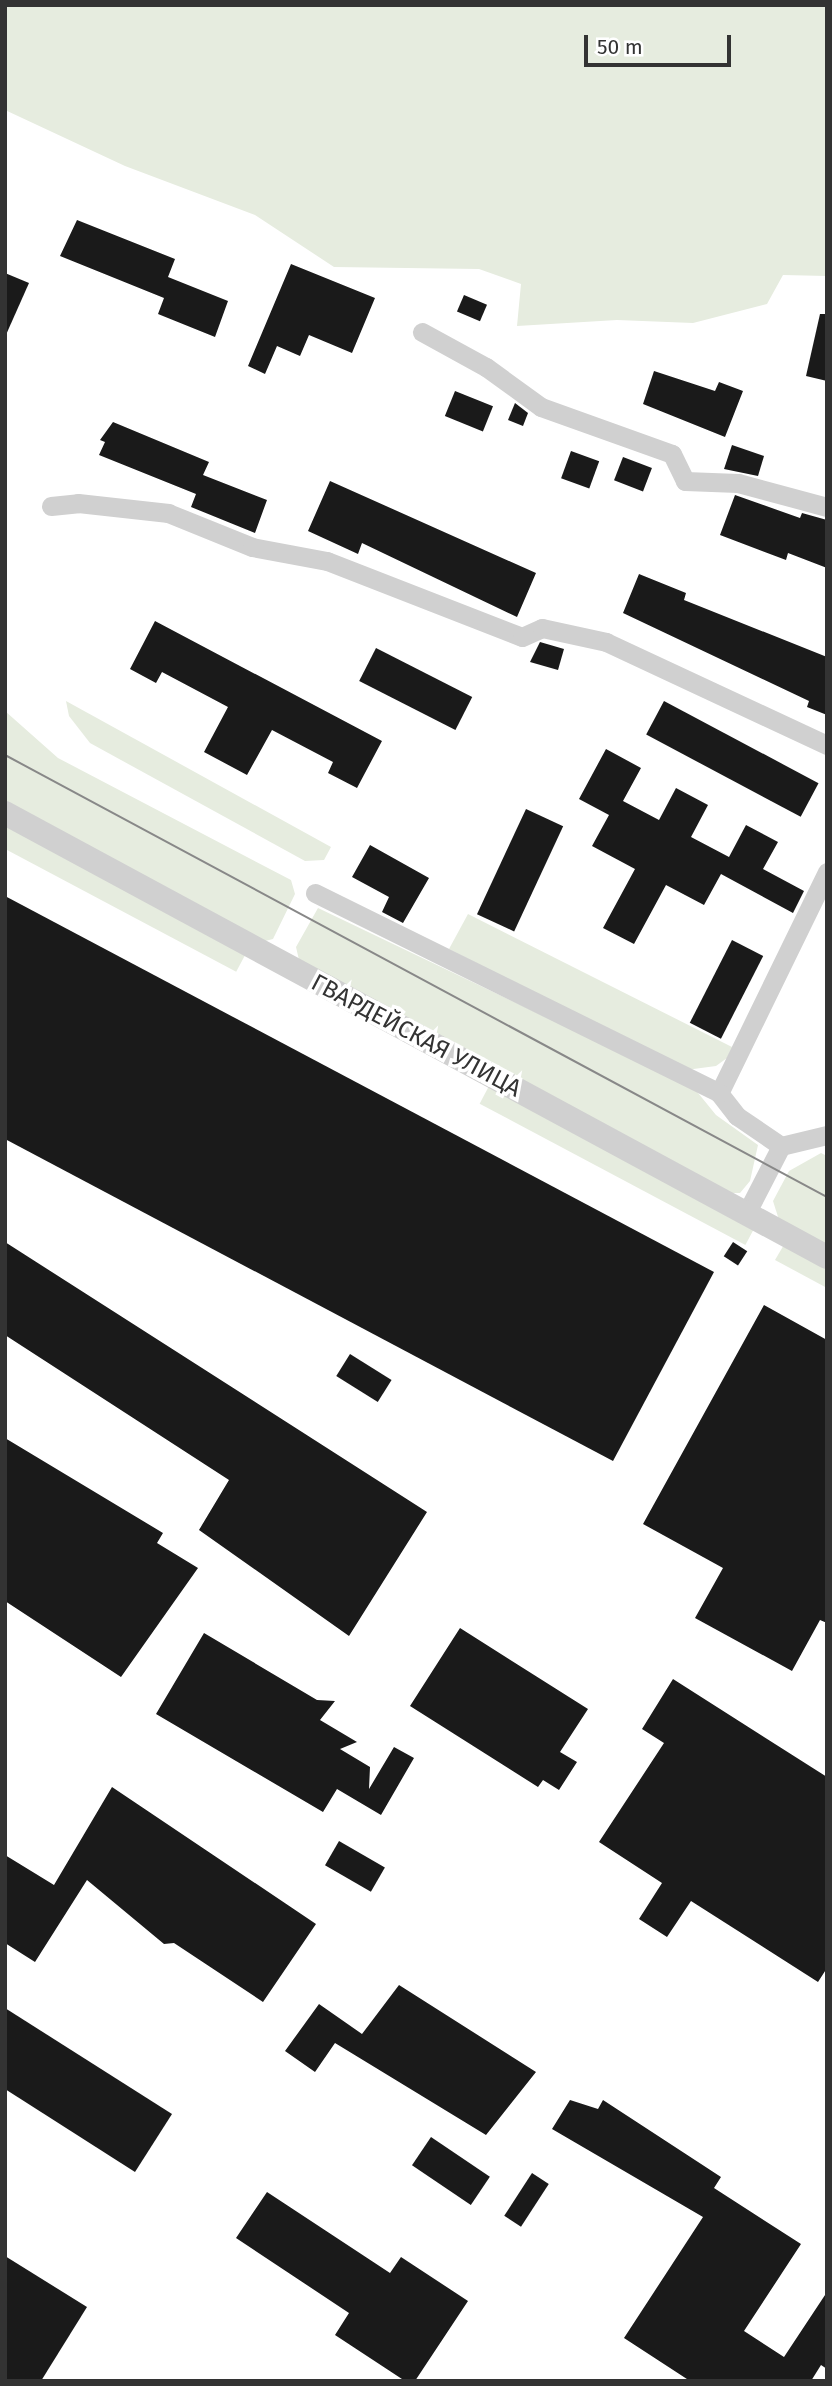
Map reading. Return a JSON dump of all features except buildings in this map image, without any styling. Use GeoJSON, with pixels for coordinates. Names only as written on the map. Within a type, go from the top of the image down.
{"type":"FeatureCollection","features":[{"type":"Feature","properties":{"kind":"street"},"geometry":{"type":"LineString","coordinates":[[422,332],[486,367],[541,407],[672,454],[685,481],[737,483],[827,507]]}},
{"type":"Feature","properties":{"kind":"street"},"geometry":{"type":"LineString","coordinates":[[51,506],[78,503],[168,513],[252,547],[327,561],[522,637],[542,628],[606,642],[827,745]]}},
{"type":"Feature","properties":{"kind":"street","name":"ГВАРДЕЙСКАЯ УЛИЦА"},"geometry":{"type":"LineString","coordinates":[[5,813],[827,1257]]}},
{"type":"Feature","properties":{"kind":"street"},"geometry":{"type":"LineString","coordinates":[[719,1093],[827,872]]}},
{"type":"Feature","properties":{"kind":"street"},"geometry":{"type":"LineString","coordinates":[[315,893],[719,1093],[737,1116],[781,1146],[827,1135]]}},
{"type":"Feature","properties":{"kind":"street"},"geometry":{"type":"LineString","coordinates":[[747,1212],[781,1146]]}},
{"type":"Feature","properties":{"kind":"shaded area"},"geometry":{"type":"Polygon","coordinates":[[[5,5],[827,5],[827,276],[783,275],[767,304],[693,323],[617,320],[517,326],[521,284],[479,269],[334,267],[255,215],[125,166],[5,110],[5,5]]]}},
{"type":"Feature","properties":{"kind":"shaded area"},"geometry":{"type":"Polygon","coordinates":[[[66,701],[331,847],[324,860],[305,861],[90,743],[69,716],[66,701]]]}},
{"type":"Feature","properties":{"kind":"shaded area"},"geometry":{"type":"Polygon","coordinates":[[[5,711],[58,758],[291,880],[295,894],[273,939],[261,942],[5,803],[5,711]]]}},
{"type":"Feature","properties":{"kind":"shaded area"},"geometry":{"type":"Polygon","coordinates":[[[5,825],[246,953],[236,972],[5,849],[5,825]]]}},
{"type":"Feature","properties":{"kind":"shaded area"},"geometry":{"type":"Polygon","coordinates":[[[318,908],[694,1088],[716,1115],[758,1145],[750,1181],[740,1193],[732,1193],[299,960],[296,947],[318,908]]]}},
{"type":"Feature","properties":{"kind":"shaded area"},"geometry":{"type":"Polygon","coordinates":[[[468,914],[732,1047],[727,1058],[716,1066],[686,1070],[449,949],[468,914]]]}},
{"type":"Feature","properties":{"kind":"shaded area"},"geometry":{"type":"Polygon","coordinates":[[[489,1086],[755,1227],[745,1245],[480,1104],[489,1086]]]}},
{"type":"Feature","properties":{"kind":"shaded area"},"geometry":{"type":"Polygon","coordinates":[[[821,1153],[827,1156],[827,1247],[779,1220],[773,1201],[789,1171],[821,1153]]]}},
{"type":"Feature","properties":{"kind":"shaded area"},"geometry":{"type":"Polygon","coordinates":[[[785,1243],[827,1267],[827,1288],[775,1260],[785,1243]]]}},
{"type":"Feature","properties":{"kind":"tram line"},"geometry":{"type":"LineString","coordinates":[[5,755],[827,1197]]}}]}
